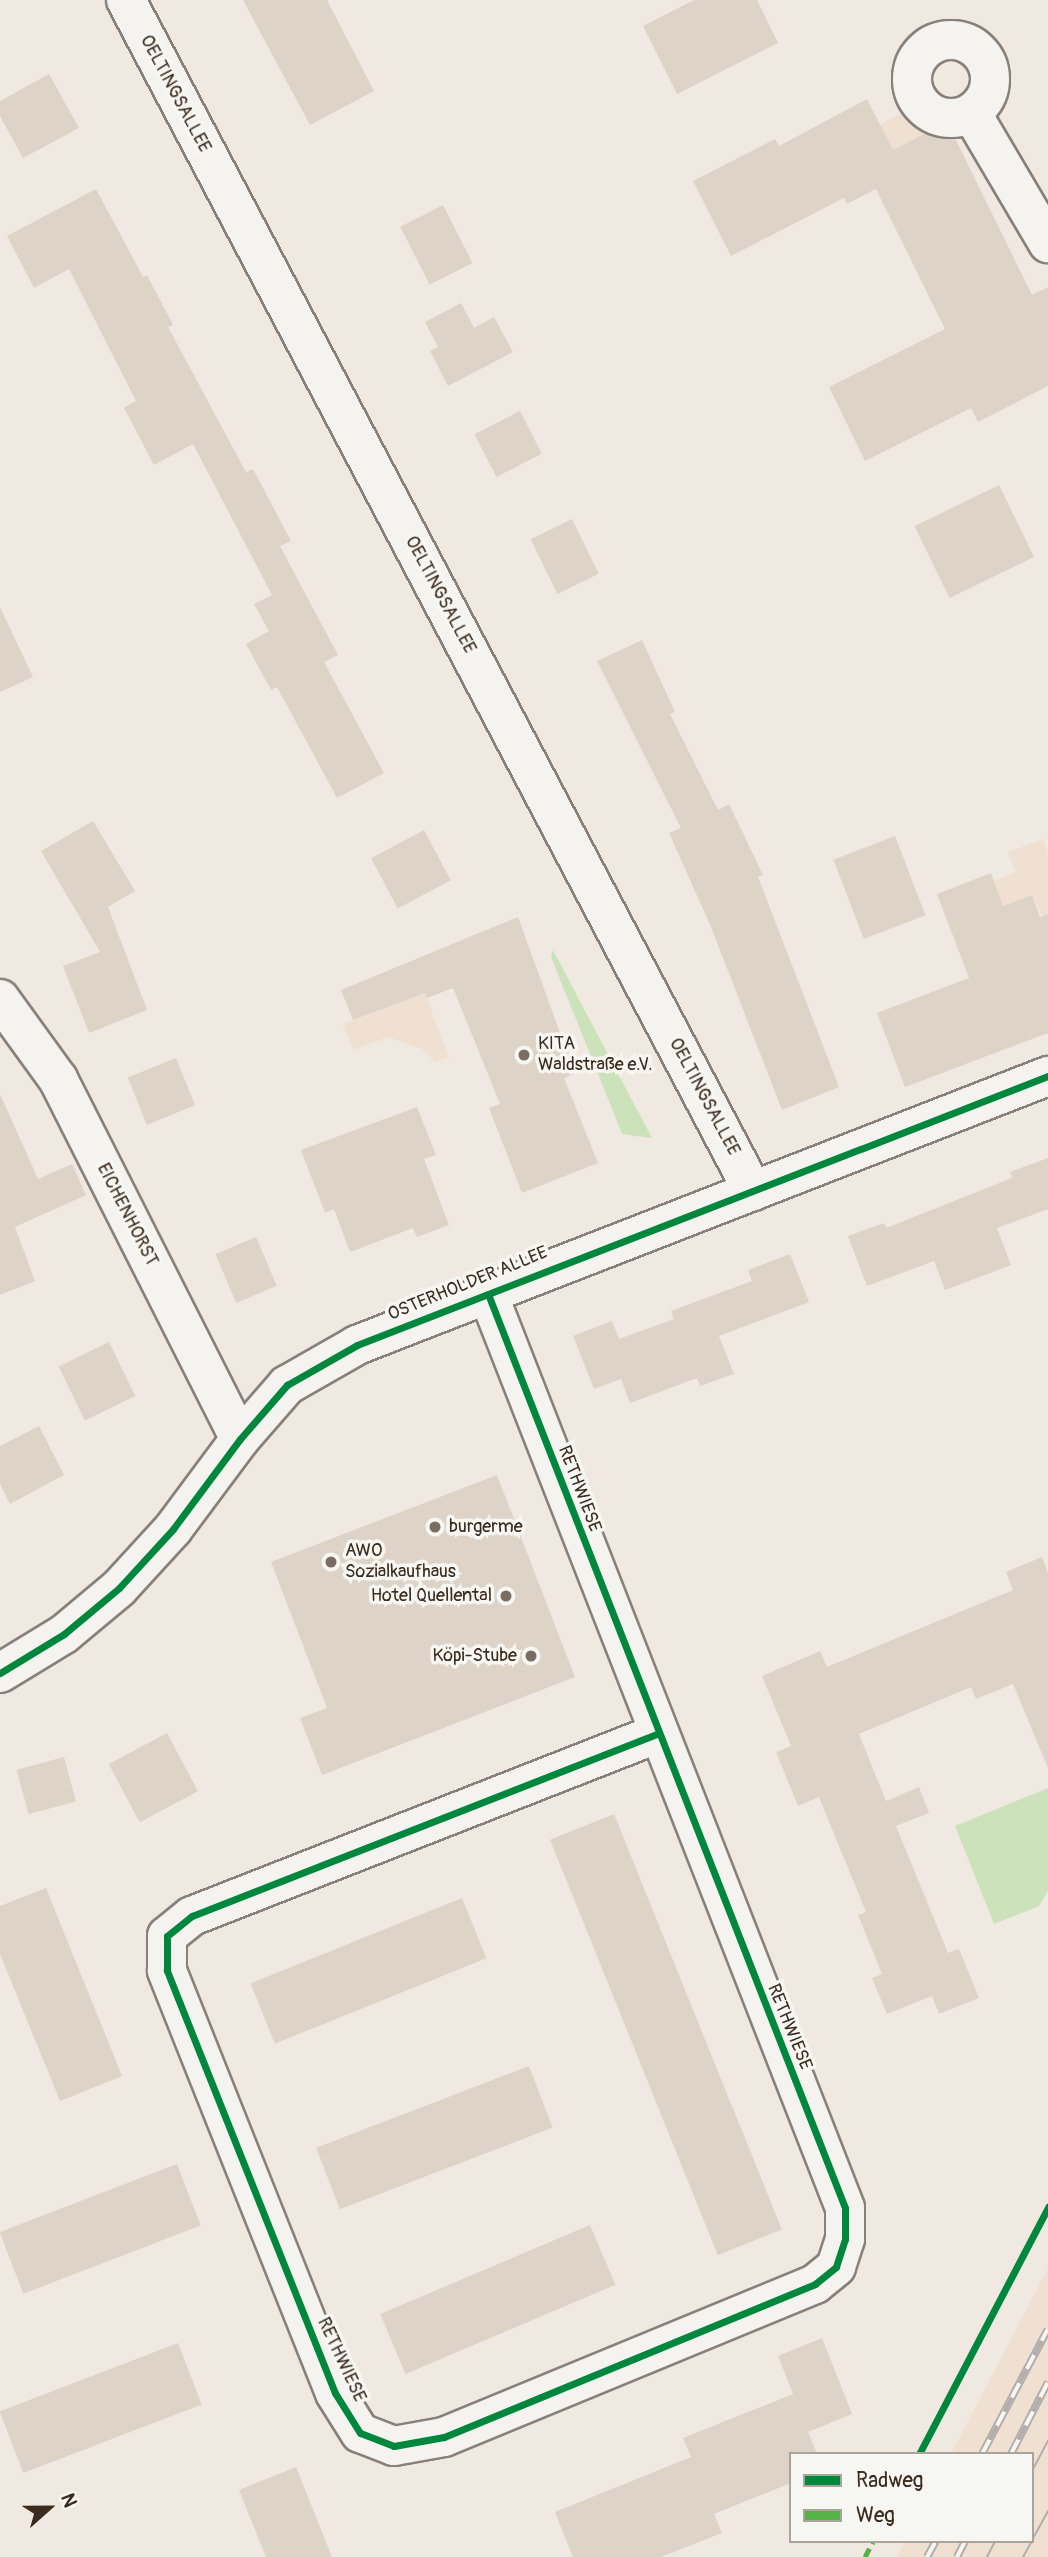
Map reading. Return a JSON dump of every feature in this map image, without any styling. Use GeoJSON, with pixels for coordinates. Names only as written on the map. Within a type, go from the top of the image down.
{"type":"FeatureCollection","features":[{"type":"Feature","properties":{"kind":"street","name":"OELTINGSALLEE"},"geometry":{"type":"LineString","coordinates":[[126,0],[753,1191]]}},
{"type":"Feature","properties":{"kind":"street"},"geometry":{"type":"LineString","coordinates":[[972,114],[1048,243]]}},
{"type":"Feature","properties":{"kind":"street","name":"EICHENHORST"},"geometry":{"type":"LineString","coordinates":[[0,999],[58,1079],[240,1439]]}},
{"type":"Feature","properties":{"kind":"street","name":"OSTERHOLDER ALLEE"},"geometry":{"type":"LineString","coordinates":[[0,1672],[64,1634],[119,1588],[173,1530],[240,1439],[287,1385],[357,1345],[1048,1076]]}},
{"type":"Feature","properties":{"kind":"street","name":"RETHWIESE"},"geometry":{"type":"LineString","coordinates":[[488,1294],[657,1734],[845,2208],[845,2239],[836,2267],[815,2284],[444,2437],[394,2446],[360,2433],[335,2393],[167,1970],[167,1936],[192,1916],[657,1734]]}},
{"type":"Feature","properties":{"kind":"shaded area"},"geometry":{"type":"Polygon","coordinates":[[[907,110],[937,127],[835,180],[822,156],[907,110]]]}},
{"type":"Feature","properties":{"kind":"shaded area"},"geometry":{"type":"Polygon","coordinates":[[[1043,839],[1048,853],[1048,929],[1032,895],[1003,906],[994,881],[1016,872],[1008,852],[1043,839]]]}},
{"type":"Feature","properties":{"kind":"shaded area"},"geometry":{"type":"Polygon","coordinates":[[[425,993],[449,1057],[435,1062],[421,1048],[387,1037],[353,1050],[343,1024],[425,993]]]}},
{"type":"Feature","properties":{"kind":"shaded area"},"geometry":{"type":"Polygon","coordinates":[[[1048,2268],[1048,2557],[897,2557],[904,2543],[1034,2543],[1034,2452],[952,2452],[1048,2268]]]}},
{"type":"Feature","properties":{"kind":"green space"},"geometry":{"type":"Polygon","coordinates":[[[553,950],[652,1138],[622,1134],[551,957],[553,950]]]}},
{"type":"Feature","properties":{"kind":"green space"},"geometry":{"type":"Polygon","coordinates":[[[1048,1788],[1048,1891],[1039,1906],[994,1924],[955,1826],[1048,1788]]]}},
{"type":"Feature","properties":{"kind":"building"},"geometry":{"type":"Polygon","coordinates":[[[243,0],[327,0],[374,91],[310,125],[243,0]]]}},
{"type":"Feature","properties":{"kind":"building"},"geometry":{"type":"Polygon","coordinates":[[[694,0],[757,0],[778,43],[677,94],[643,26],[694,0]]]}},
{"type":"Feature","properties":{"kind":"building"},"geometry":{"type":"Polygon","coordinates":[[[49,74],[79,128],[23,158],[0,116],[0,101],[49,74]]]}},
{"type":"Feature","properties":{"kind":"building"},"geometry":{"type":"Polygon","coordinates":[[[867,99],[893,150],[937,127],[952,132],[1032,295],[1048,287],[1048,386],[978,422],[971,408],[865,461],[829,387],[945,329],[876,189],[847,204],[844,198],[731,256],[693,181],[775,139],[779,146],[867,99]]]}},
{"type":"Feature","properties":{"kind":"building"},"geometry":{"type":"Polygon","coordinates":[[[96,189],[143,277],[147,275],[173,325],[168,327],[246,472],[253,469],[291,541],[280,546],[338,655],[324,662],[384,773],[337,798],[277,687],[271,690],[246,644],[269,631],[254,604],[272,595],[193,444],[154,465],[124,408],[136,401],[69,269],[34,288],[7,236],[96,189]]]}},
{"type":"Feature","properties":{"kind":"building"},"geometry":{"type":"Polygon","coordinates":[[[443,205],[473,263],[430,285],[400,227],[443,205]]]}},
{"type":"Feature","properties":{"kind":"building"},"geometry":{"type":"Polygon","coordinates":[[[461,303],[474,328],[494,317],[513,352],[448,386],[430,351],[438,347],[425,322],[461,303]]]}},
{"type":"Feature","properties":{"kind":"building"},"geometry":{"type":"Polygon","coordinates":[[[520,411],[542,454],[496,477],[475,434],[520,411]]]}},
{"type":"Feature","properties":{"kind":"building"},"geometry":{"type":"Polygon","coordinates":[[[999,485],[1034,557],[950,598],[915,526],[999,485]]]}},
{"type":"Feature","properties":{"kind":"building"},"geometry":{"type":"Polygon","coordinates":[[[572,519],[599,574],[557,594],[531,539],[572,519]]]}},
{"type":"Feature","properties":{"kind":"building"},"geometry":{"type":"Polygon","coordinates":[[[0,607],[33,677],[0,692],[0,607]]]}},
{"type":"Feature","properties":{"kind":"building"},"geometry":{"type":"Polygon","coordinates":[[[642,640],[675,712],[670,714],[718,810],[729,804],[763,875],[758,877],[839,1087],[782,1110],[711,927],[669,833],[681,828],[597,661],[642,640]]]}},
{"type":"Feature","properties":{"kind":"building"},"geometry":{"type":"Polygon","coordinates":[[[93,821],[135,891],[108,907],[147,1010],[89,1033],[63,966],[100,952],[41,851],[93,821]]]}},
{"type":"Feature","properties":{"kind":"building"},"geometry":{"type":"Polygon","coordinates":[[[424,830],[451,880],[398,908],[371,858],[424,830]]]}},
{"type":"Feature","properties":{"kind":"building"},"geometry":{"type":"Polygon","coordinates":[[[895,836],[925,915],[864,939],[833,860],[895,836]]]}},
{"type":"Feature","properties":{"kind":"building"},"geometry":{"type":"Polygon","coordinates":[[[991,873],[1003,906],[1032,895],[1040,917],[1048,914],[1048,1033],[905,1087],[877,1013],[969,978],[937,894],[991,873]]]}},
{"type":"Feature","properties":{"kind":"building"},"geometry":{"type":"Polygon","coordinates":[[[518,917],[575,1074],[564,1078],[598,1163],[522,1193],[489,1108],[500,1104],[453,988],[427,998],[425,993],[353,1020],[341,990],[518,917]]]}},
{"type":"Feature","properties":{"kind":"building"},"geometry":{"type":"Polygon","coordinates":[[[176,1058],[195,1105],[147,1125],[128,1077],[176,1058]]]}},
{"type":"Feature","properties":{"kind":"building"},"geometry":{"type":"Polygon","coordinates":[[[0,1094],[38,1179],[72,1164],[86,1195],[15,1227],[35,1281],[0,1295],[0,1094]]]}},
{"type":"Feature","properties":{"kind":"building"},"geometry":{"type":"Polygon","coordinates":[[[417,1107],[436,1155],[424,1159],[449,1225],[417,1237],[413,1228],[350,1252],[334,1209],[325,1213],[301,1150],[417,1107]]]}},
{"type":"Feature","properties":{"kind":"building"},"geometry":{"type":"Polygon","coordinates":[[[1048,1158],[1048,1209],[997,1228],[1011,1265],[945,1290],[934,1261],[867,1286],[848,1236],[884,1223],[886,1228],[1012,1178],[1010,1172],[1048,1158]]]}},
{"type":"Feature","properties":{"kind":"building"},"geometry":{"type":"Polygon","coordinates":[[[256,1237],[277,1286],[236,1303],[215,1254],[256,1237]]]}},
{"type":"Feature","properties":{"kind":"building"},"geometry":{"type":"Polygon","coordinates":[[[790,1254],[809,1302],[719,1336],[734,1374],[700,1386],[697,1378],[630,1403],[621,1379],[594,1389],[573,1336],[612,1321],[619,1339],[674,1319],[671,1311],[752,1281],[748,1270],[790,1254]]]}},
{"type":"Feature","properties":{"kind":"building"},"geometry":{"type":"Polygon","coordinates":[[[109,1342],[135,1396],[85,1420],[59,1367],[109,1342]]]}},
{"type":"Feature","properties":{"kind":"building"},"geometry":{"type":"Polygon","coordinates":[[[39,1426],[64,1475],[10,1504],[0,1484],[0,1446],[39,1426]]]}},
{"type":"Feature","properties":{"kind":"building"},"geometry":{"type":"Polygon","coordinates":[[[497,1475],[575,1677],[322,1775],[300,1718],[327,1708],[271,1562],[497,1475]]]}},
{"type":"Feature","properties":{"kind":"building"},"geometry":{"type":"Polygon","coordinates":[[[1042,1557],[1048,1573],[1048,1768],[1013,1684],[976,1699],[971,1687],[859,1734],[886,1801],[919,1787],[929,1813],[896,1826],[948,1953],[959,1949],[979,1998],[939,2014],[932,1996],[887,2014],[872,1978],[882,1974],[858,1915],[866,1912],[819,1797],[798,1806],[776,1752],[791,1746],[762,1676],[820,1651],[827,1667],[1013,1590],[1006,1572],[1042,1557]]]}},
{"type":"Feature","properties":{"kind":"building"},"geometry":{"type":"Polygon","coordinates":[[[167,1733],[198,1791],[140,1822],[109,1764],[167,1733]]]}},
{"type":"Feature","properties":{"kind":"building"},"geometry":{"type":"Polygon","coordinates":[[[64,1757],[76,1801],[29,1814],[17,1770],[64,1757]]]}},
{"type":"Feature","properties":{"kind":"building"},"geometry":{"type":"Polygon","coordinates":[[[614,1814],[782,2229],[718,2255],[550,1840],[614,1814]]]}},
{"type":"Feature","properties":{"kind":"building"},"geometry":{"type":"Polygon","coordinates":[[[46,1888],[122,2076],[60,2101],[0,1954],[0,1906],[46,1888]]]}},
{"type":"Feature","properties":{"kind":"building"},"geometry":{"type":"Polygon","coordinates":[[[462,1898],[486,1958],[275,2044],[251,1983],[462,1898]]]}},
{"type":"Feature","properties":{"kind":"building"},"geometry":{"type":"Polygon","coordinates":[[[529,2066],[553,2128],[340,2209],[316,2148],[529,2066]]]}},
{"type":"Feature","properties":{"kind":"building"},"geometry":{"type":"Polygon","coordinates":[[[177,2164],[201,2226],[23,2294],[0,2232],[177,2164]]]}},
{"type":"Feature","properties":{"kind":"building"},"geometry":{"type":"Polygon","coordinates":[[[590,2225],[615,2285],[406,2374],[380,2314],[590,2225]]]}},
{"type":"Feature","properties":{"kind":"building"},"geometry":{"type":"Polygon","coordinates":[[[822,2338],[852,2414],[808,2432],[816,2452],[789,2452],[789,2484],[714,2514],[722,2533],[661,2557],[573,2557],[555,2512],[691,2457],[683,2438],[793,2394],[778,2356],[822,2338]]]}},
{"type":"Feature","properties":{"kind":"building"},"geometry":{"type":"Polygon","coordinates":[[[178,2343],[202,2405],[23,2473],[0,2411],[178,2343]]]}},
{"type":"Feature","properties":{"kind":"building"},"geometry":{"type":"Polygon","coordinates":[[[296,2467],[332,2557],[266,2557],[239,2490],[296,2467]]]}},
{"type":"Feature","properties":{"kind":"tram line"},"geometry":{"type":"LineString","coordinates":[[1034,2467],[1048,2441]]}},
{"type":"Feature","properties":{"kind":"tram line"},"geometry":{"type":"LineString","coordinates":[[1034,2536],[1048,2511]]}},
{"type":"Feature","properties":{"kind":"tram line"},"geometry":{"type":"LineString","coordinates":[[987,2557],[994,2543]]}},
{"type":"Feature","properties":{"kind":"tram line"},"geometry":{"type":"LineString","coordinates":[[1023,2557],[1031,2543]]}},
{"type":"Feature","properties":{"kind":"railway"},"geometry":{"type":"LineString","coordinates":[[983,2452],[1048,2329]]}},
{"type":"Feature","properties":{"kind":"railway"},"geometry":{"type":"LineString","coordinates":[[1012,2452],[1048,2382]]}},
{"type":"Feature","properties":{"kind":"railway"},"geometry":{"type":"LineString","coordinates":[[927,2557],[935,2543]]}},
{"type":"Feature","properties":{"kind":"railway"},"geometry":{"type":"LineString","coordinates":[[957,2557],[964,2543]]}},
{"type":"Feature","properties":{"kind":"marked path"},"geometry":{"type":"LineString","coordinates":[[865,2557],[872,2543]]}},
{"type":"Feature","properties":{"kind":"cycle path"},"geometry":{"type":"LineString","coordinates":[[0,1673],[64,1634],[119,1588],[173,1529],[240,1439],[287,1385],[357,1345],[1048,1076]]}},
{"type":"Feature","properties":{"kind":"cycle path"},"geometry":{"type":"LineString","coordinates":[[488,1294],[845,2208],[845,2239],[836,2267],[815,2284],[444,2437],[394,2446],[360,2433],[335,2393],[167,1970],[167,1936],[192,1916],[657,1734]]}},
{"type":"Feature","properties":{"kind":"cycle path"},"geometry":{"type":"LineString","coordinates":[[920,2452],[1048,2207]]}},
{"type":"Feature","properties":{"kind":"place","name":"KITA Waldstraße e.V."},"geometry":{"type":"Point","coordinates":[524,1055]}},
{"type":"Feature","properties":{"kind":"place","name":"burgerme"},"geometry":{"type":"Point","coordinates":[435,1527]}},
{"type":"Feature","properties":{"kind":"place","name":"AWO Sozialkaufhaus"},"geometry":{"type":"Point","coordinates":[331,1562]}},
{"type":"Feature","properties":{"kind":"place","name":"Hotel Quellental"},"geometry":{"type":"Point","coordinates":[506,1596]}},
{"type":"Feature","properties":{"kind":"place","name":"Köpi-Stube"},"geometry":{"type":"Point","coordinates":[531,1656]}}]}
